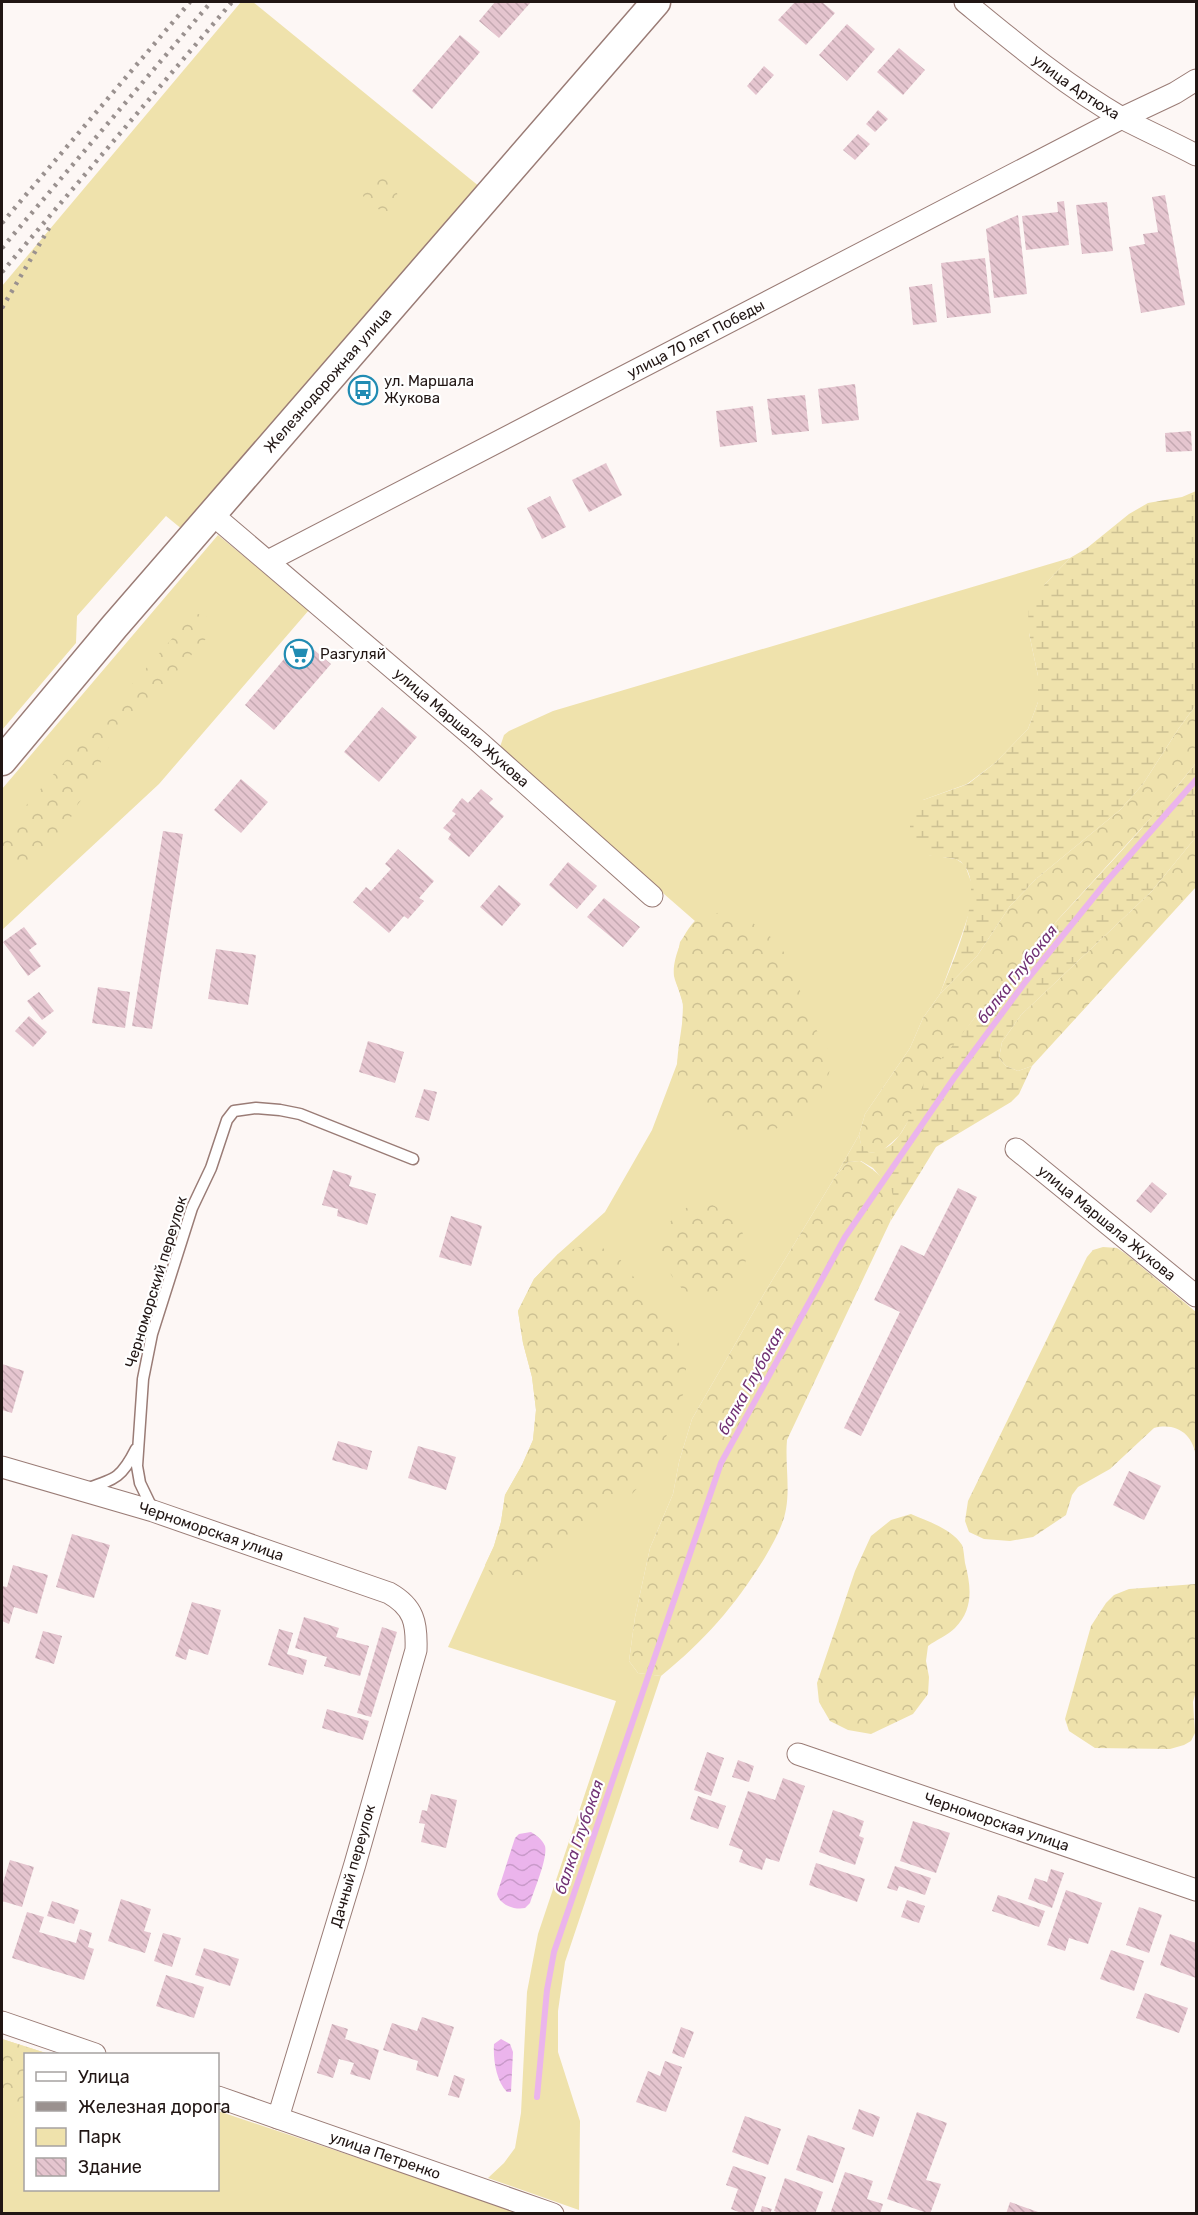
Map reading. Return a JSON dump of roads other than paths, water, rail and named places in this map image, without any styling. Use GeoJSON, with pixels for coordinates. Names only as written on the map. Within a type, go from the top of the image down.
{"type":"FeatureCollection","features":[{"type":"Feature","properties":{"kind":"main road","name":"Железнодорожная улица"},"geometry":{"type":"LineString","coordinates":[[2,761],[114,627],[656,2]]}},
{"type":"Feature","properties":{"kind":"street","name":"улица Артюха"},"geometry":{"type":"LineString","coordinates":[[965,2],[1069,84],[1122,118],[1197,155]]}},
{"type":"Feature","properties":{"kind":"street","name":"улица 70 лет Победы"},"geometry":{"type":"LineString","coordinates":[[268,561],[1197,80]]}},
{"type":"Feature","properties":{"kind":"street","name":"улица Маршала Жукова"},"geometry":{"type":"LineString","coordinates":[[213,515],[478,741],[652,896]]}},
{"type":"Feature","properties":{"kind":"street","name":"улица Маршала Жукова"},"geometry":{"type":"LineString","coordinates":[[1016,1149],[1197,1296]]}},
{"type":"Feature","properties":{"kind":"street","name":"Черноморская улица"},"geometry":{"type":"LineString","coordinates":[[2,1467],[153,1511],[389,1593],[403,1601],[411,1612]]}},
{"type":"Feature","properties":{"kind":"street","name":"Дачный переулок"},"geometry":{"type":"LineString","coordinates":[[278,2118],[355,1864],[416,1650],[415,1628],[411,1612]]}},
{"type":"Feature","properties":{"kind":"street","name":"Черноморская улица"},"geometry":{"type":"LineString","coordinates":[[798,1754],[1197,1890]]}},
{"type":"Feature","properties":{"kind":"street"},"geometry":{"type":"LineString","coordinates":[[2,2022],[89,2053]]}},
{"type":"Feature","properties":{"kind":"street","name":"улица Петренко"},"geometry":{"type":"LineString","coordinates":[[219,2097],[553,2214]]}},
{"type":"Feature","properties":{"kind":"lane","name":"Черноморский переулок"},"geometry":{"type":"LineString","coordinates":[[153,1511],[140,1483],[137,1466],[142,1379],[152,1334],[192,1208],[211,1168],[227,1120],[234,1111],[256,1108],[300,1114],[413,1159]]}},
{"type":"Feature","properties":{"kind":"lane"},"geometry":{"type":"LineString","coordinates":[[84,1490],[118,1476],[127,1468],[138,1446]]}},
{"type":"Feature","properties":{"kind":"water"},"geometry":{"type":"Polygon","coordinates":[[[531,1832],[541,1839],[545,1846],[543,1866],[530,1903],[525,1908],[512,1907],[504,1904],[497,1894],[515,1838],[519,1834],[531,1832]]]}},
{"type":"Feature","properties":{"kind":"water"},"geometry":{"type":"Polygon","coordinates":[[[501,2039],[510,2044],[513,2052],[511,2092],[507,2092],[503,2087],[496,2070],[494,2044],[501,2039]]]}},
{"type":"Feature","properties":{"kind":"waterway","name":"балка Глубокая"},"geometry":{"type":"LineString","coordinates":[[537,2097],[547,1990],[554,1952],[721,1463],[845,1237],[954,1078],[1026,981],[1107,881],[1196,780]]}},
{"type":"Feature","properties":{"kind":"railway"},"geometry":{"type":"LineString","coordinates":[[2,223],[190,2]]}},
{"type":"Feature","properties":{"kind":"railway"},"geometry":{"type":"LineString","coordinates":[[2,248],[211,2]]}},
{"type":"Feature","properties":{"kind":"railway"},"geometry":{"type":"LineString","coordinates":[[2,272],[232,2]]}},
{"type":"Feature","properties":{"kind":"railway"},"geometry":{"type":"LineString","coordinates":[[2,308],[52,223]]}},
{"type":"Feature","properties":{"kind":"place","name":"ул. Маршала Жукова"},"geometry":{"type":"Point","coordinates":[363,390]}},
{"type":"Feature","properties":{"kind":"place","name":"Разгуляй"},"geometry":{"type":"Point","coordinates":[299,654]}}]}
